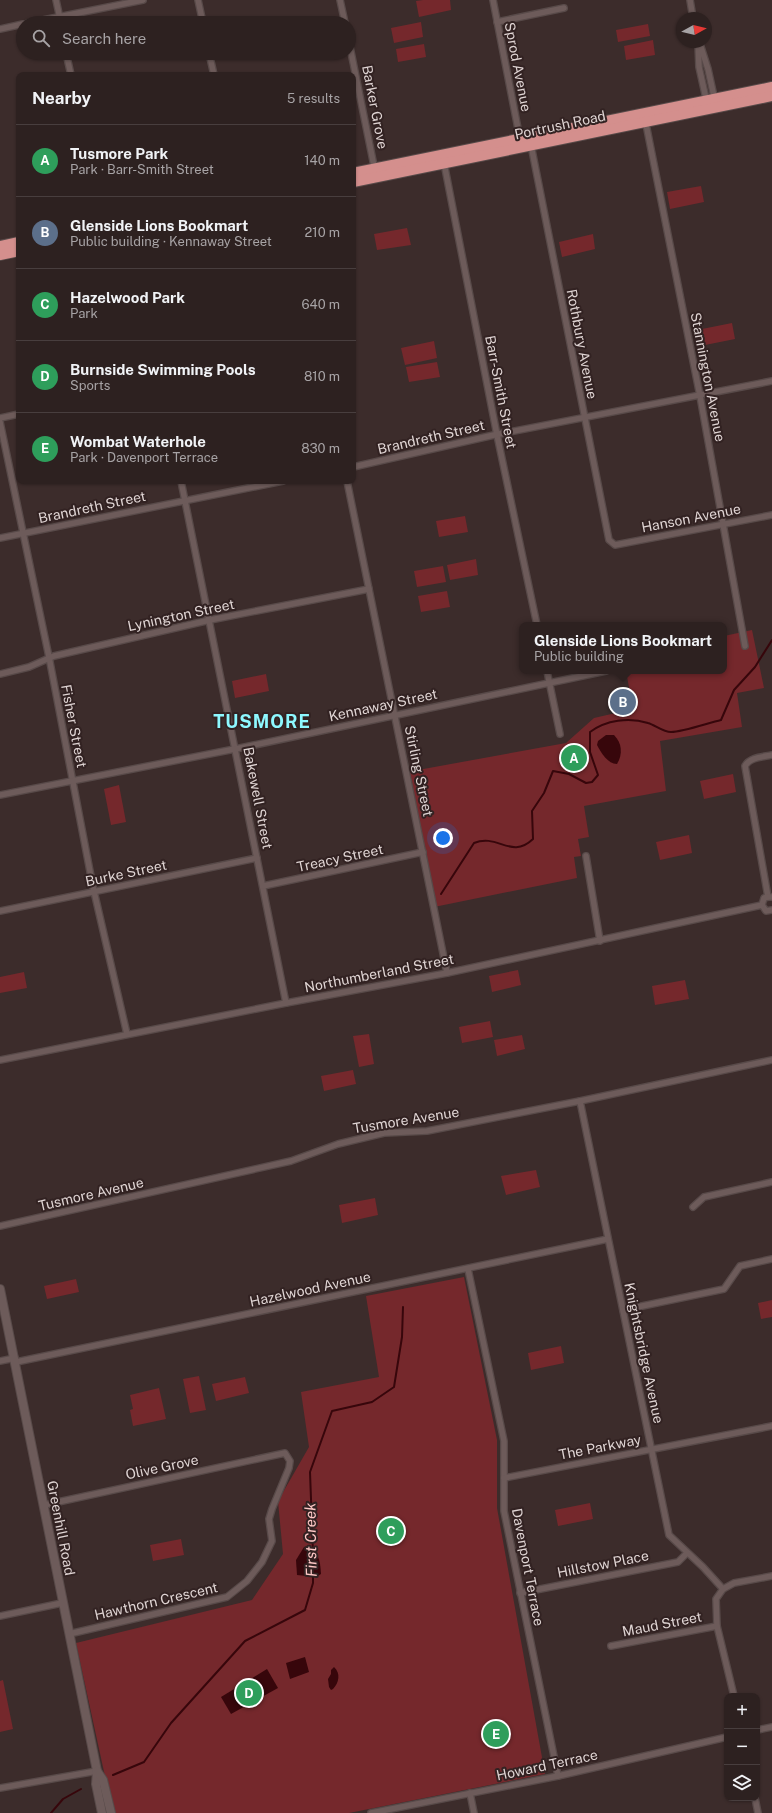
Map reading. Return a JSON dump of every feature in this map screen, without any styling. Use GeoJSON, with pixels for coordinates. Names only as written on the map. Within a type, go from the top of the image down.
{"type":"FeatureCollection","features":[{"type":"Feature","properties":{"kind":"highway","name":"Portrush Road"},"geometry":{"type":"LineString","coordinates":[[443,159],[531,145],[711,104],[772,87]]}},
{"type":"Feature","properties":{"kind":"highway","name":"Portrush Road"},"geometry":{"type":"LineString","coordinates":[[711,104],[772,96]]}},
{"type":"Feature","properties":{"kind":"highway","name":"Portrush Road"},"geometry":{"type":"LineString","coordinates":[[356,181],[376,173],[443,159],[520,139],[645,118]]}},
{"type":"Feature","properties":{"kind":"highway","name":"Portrush Road"},"geometry":{"type":"LineString","coordinates":[[356,173],[376,173]]}},
{"type":"Feature","properties":{"kind":"highway"},"geometry":{"type":"LineString","coordinates":[[0,246],[16,243]]}},
{"type":"Feature","properties":{"kind":"highway"},"geometry":{"type":"LineString","coordinates":[[0,255],[16,252]]}},
{"type":"Feature","properties":{"kind":"main road","name":"Greenhill Road"},"geometry":{"type":"LineString","coordinates":[[0,1289],[97,1771],[96,1784],[102,1813]]}},
{"type":"Feature","properties":{"kind":"main road","name":"Greenhill Road"},"geometry":{"type":"LineString","coordinates":[[97,1771],[103,1780],[111,1813]]}},
{"type":"Feature","properties":{"kind":"street"},"geometry":{"type":"LineString","coordinates":[[56,0],[59,16],[143,0]]}},
{"type":"Feature","properties":{"kind":"street"},"geometry":{"type":"LineString","coordinates":[[198,0],[201,16]]}},
{"type":"Feature","properties":{"kind":"street"},"geometry":{"type":"LineString","coordinates":[[340,0],[343,16]]}},
{"type":"Feature","properties":{"kind":"street","name":"Sprod Avenue"},"geometry":{"type":"LineString","coordinates":[[492,0],[520,139]]}},
{"type":"Feature","properties":{"kind":"street"},"geometry":{"type":"LineString","coordinates":[[690,0],[692,12]]}},
{"type":"Feature","properties":{"kind":"street"},"geometry":{"type":"LineString","coordinates":[[497,22],[564,8]]}},
{"type":"Feature","properties":{"kind":"street"},"geometry":{"type":"LineString","coordinates":[[0,29],[16,26]]}},
{"type":"Feature","properties":{"kind":"street"},"geometry":{"type":"LineString","coordinates":[[699,48],[699,67],[711,104]]}},
{"type":"Feature","properties":{"kind":"street"},"geometry":{"type":"LineString","coordinates":[[68,60],[70,72]]}},
{"type":"Feature","properties":{"kind":"street"},"geometry":{"type":"LineString","coordinates":[[211,60],[213,72]]}},
{"type":"Feature","properties":{"kind":"street","name":"Barker Grove"},"geometry":{"type":"LineString","coordinates":[[353,60],[355,72]]}},
{"type":"Feature","properties":{"kind":"street","name":"Barker Grove"},"geometry":{"type":"LineString","coordinates":[[356,76],[376,173]]}},
{"type":"Feature","properties":{"kind":"street","name":"Stannington Avenue"},"geometry":{"type":"LineString","coordinates":[[645,118],[700,396],[745,646]]}},
{"type":"Feature","properties":{"kind":"street","name":"Rothbury Avenue"},"geometry":{"type":"LineString","coordinates":[[531,145],[609,540],[614,545]]}},
{"type":"Feature","properties":{"kind":"street","name":"Barr-Smith Street"},"geometry":{"type":"LineString","coordinates":[[443,159],[497,435],[536,622]]}},
{"type":"Feature","properties":{"kind":"street","name":"Brandreth Street"},"geometry":{"type":"LineString","coordinates":[[356,466],[497,435],[772,381]]}},
{"type":"Feature","properties":{"kind":"street"},"geometry":{"type":"LineString","coordinates":[[0,418],[16,415]]}},
{"type":"Feature","properties":{"kind":"street","name":"Fisher Street"},"geometry":{"type":"LineString","coordinates":[[0,422],[22,534],[49,657],[94,892],[127,1034]]}},
{"type":"Feature","properties":{"kind":"street","name":"Bakewell Street"},"geometry":{"type":"LineString","coordinates":[[182,484],[286,1003]]}},
{"type":"Feature","properties":{"kind":"street","name":"Brandreth Street"},"geometry":{"type":"LineString","coordinates":[[0,538],[268,484]]}},
{"type":"Feature","properties":{"kind":"street","name":"Stirling Street"},"geometry":{"type":"LineString","coordinates":[[348,484],[447,973]]}},
{"type":"Feature","properties":{"kind":"street","name":"Hanson Avenue"},"geometry":{"type":"LineString","coordinates":[[614,545],[772,515]]}},
{"type":"Feature","properties":{"kind":"street","name":"Lynington Street"},"geometry":{"type":"LineString","coordinates":[[0,674],[29,667],[49,657],[210,620],[369,589]]}},
{"type":"Feature","properties":{"kind":"street"},"geometry":{"type":"LineString","coordinates":[[548,674],[560,734]]}},
{"type":"Feature","properties":{"kind":"street","name":"Kennaway Street"},"geometry":{"type":"LineString","coordinates":[[0,795],[236,749],[395,714],[590,674]]}},
{"type":"Feature","properties":{"kind":"street"},"geometry":{"type":"LineString","coordinates":[[772,756],[753,759],[747,762],[745,766],[770,897],[762,900],[762,905],[766,911],[772,911]]}},
{"type":"Feature","properties":{"kind":"street","name":"Treacy Street"},"geometry":{"type":"LineString","coordinates":[[263,886],[423,852]]}},
{"type":"Feature","properties":{"kind":"street"},"geometry":{"type":"LineString","coordinates":[[586,856],[600,941]]}},
{"type":"Feature","properties":{"kind":"street","name":"Burke Street"},"geometry":{"type":"LineString","coordinates":[[0,911],[257,858]]}},
{"type":"Feature","properties":{"kind":"street","name":"Northumberland Street"},"geometry":{"type":"LineString","coordinates":[[0,1060],[286,1003],[447,973],[762,905]]}},
{"type":"Feature","properties":{"kind":"street","name":"Tusmore Avenue"},"geometry":{"type":"LineString","coordinates":[[0,1226],[291,1161],[338,1144],[384,1133],[427,1131],[580,1101],[772,1060]]}},
{"type":"Feature","properties":{"kind":"street","name":"Knightsbridge Avenue"},"geometry":{"type":"LineString","coordinates":[[580,1101],[669,1535],[704,1567],[723,1589]]}},
{"type":"Feature","properties":{"kind":"street"},"geometry":{"type":"LineString","coordinates":[[692,1207],[704,1197],[772,1182]]}},
{"type":"Feature","properties":{"kind":"street","name":"Hazelwood Avenue"},"geometry":{"type":"LineString","coordinates":[[0,1361],[15,1360],[608,1239]]}},
{"type":"Feature","properties":{"kind":"street"},"geometry":{"type":"LineString","coordinates":[[623,1310],[724,1289],[740,1266],[772,1259]]}},
{"type":"Feature","properties":{"kind":"street","name":"Davenport Terrace"},"geometry":{"type":"LineString","coordinates":[[468,1268],[504,1441],[504,1511],[558,1776]]}},
{"type":"Feature","properties":{"kind":"street","name":"The Parkway"},"geometry":{"type":"LineString","coordinates":[[504,1478],[772,1426]]}},
{"type":"Feature","properties":{"kind":"street","name":"Olive Grove"},"geometry":{"type":"LineString","coordinates":[[44,1505],[285,1453]]}},
{"type":"Feature","properties":{"kind":"street","name":"Hawthorn Crescent"},"geometry":{"type":"LineString","coordinates":[[69,1634],[227,1597],[247,1581],[262,1562],[272,1541],[269,1519],[289,1468],[290,1461],[285,1453]]}},
{"type":"Feature","properties":{"kind":"street","name":"Hillstow Place"},"geometry":{"type":"LineString","coordinates":[[520,1593],[678,1562],[687,1553]]}},
{"type":"Feature","properties":{"kind":"street"},"geometry":{"type":"LineString","coordinates":[[733,1693],[717,1626],[716,1599],[723,1589],[734,1583],[772,1576]]}},
{"type":"Feature","properties":{"kind":"street"},"geometry":{"type":"LineString","coordinates":[[0,1616],[62,1603]]}},
{"type":"Feature","properties":{"kind":"street","name":"Maud Street"},"geometry":{"type":"LineString","coordinates":[[611,1646],[717,1626]]}},
{"type":"Feature","properties":{"kind":"street"},"geometry":{"type":"LineString","coordinates":[[760,1729],[772,1727]]}},
{"type":"Feature","properties":{"kind":"street","name":"Howard Terrace"},"geometry":{"type":"LineString","coordinates":[[371,1813],[558,1776],[724,1738]]}},
{"type":"Feature","properties":{"kind":"street"},"geometry":{"type":"LineString","coordinates":[[0,1788],[97,1771]]}},
{"type":"Feature","properties":{"kind":"street"},"geometry":{"type":"LineString","coordinates":[[470,1793],[474,1813]]}},
{"type":"Feature","properties":{"kind":"street"},"geometry":{"type":"LineString","coordinates":[[756,1801],[758,1813]]}},
{"type":"Feature","properties":{"kind":"shaded area"},"geometry":{"type":"Polygon","coordinates":[[[450,0],[451,10],[419,17],[416,1],[450,0]]]}},
{"type":"Feature","properties":{"kind":"shaded area"},"geometry":{"type":"Polygon","coordinates":[[[421,22],[423,37],[394,43],[391,28],[421,22]]]}},
{"type":"Feature","properties":{"kind":"shaded area"},"geometry":{"type":"Polygon","coordinates":[[[648,24],[650,36],[618,42],[616,30],[648,24]]]}},
{"type":"Feature","properties":{"kind":"shaded area"},"geometry":{"type":"Polygon","coordinates":[[[653,40],[655,55],[626,60],[624,46],[653,40]]]}},
{"type":"Feature","properties":{"kind":"shaded area"},"geometry":{"type":"Polygon","coordinates":[[[424,44],[426,57],[398,62],[396,49],[424,44]]]}},
{"type":"Feature","properties":{"kind":"shaded area"},"geometry":{"type":"Polygon","coordinates":[[[701,186],[704,202],[670,209],[667,192],[701,186]]]}},
{"type":"Feature","properties":{"kind":"shaded area"},"geometry":{"type":"Polygon","coordinates":[[[407,228],[411,245],[377,250],[374,234],[407,228]]]}},
{"type":"Feature","properties":{"kind":"shaded area"},"geometry":{"type":"Polygon","coordinates":[[[593,234],[595,249],[562,257],[559,242],[593,234]]]}},
{"type":"Feature","properties":{"kind":"shaded area"},"geometry":{"type":"Polygon","coordinates":[[[732,323],[735,339],[700,346],[697,330],[732,323]]]}},
{"type":"Feature","properties":{"kind":"shaded area"},"geometry":{"type":"Polygon","coordinates":[[[434,341],[437,358],[405,365],[401,348],[434,341]]]}},
{"type":"Feature","properties":{"kind":"shaded area"},"geometry":{"type":"Polygon","coordinates":[[[437,362],[440,377],[409,382],[406,367],[437,362]]]}},
{"type":"Feature","properties":{"kind":"shaded area"},"geometry":{"type":"Polygon","coordinates":[[[465,516],[468,532],[439,537],[436,521],[465,516]]]}},
{"type":"Feature","properties":{"kind":"shaded area"},"geometry":{"type":"Polygon","coordinates":[[[476,559],[478,575],[450,580],[447,565],[476,559]]]}},
{"type":"Feature","properties":{"kind":"shaded area"},"geometry":{"type":"Polygon","coordinates":[[[443,566],[446,582],[417,587],[414,571],[443,566]]]}},
{"type":"Feature","properties":{"kind":"shaded area"},"geometry":{"type":"Polygon","coordinates":[[[447,591],[450,607],[421,612],[418,596],[447,591]]]}},
{"type":"Feature","properties":{"kind":"shaded area"},"geometry":{"type":"Polygon","coordinates":[[[752,630],[764,688],[737,693],[742,727],[660,741],[666,791],[584,806],[589,837],[578,839],[581,856],[574,857],[577,878],[434,907],[407,772],[566,743],[594,718],[633,709],[627,674],[727,674],[727,635],[752,630]]]}},
{"type":"Feature","properties":{"kind":"shaded area"},"geometry":{"type":"Polygon","coordinates":[[[266,674],[269,691],[235,698],[232,681],[266,674]]]}},
{"type":"Feature","properties":{"kind":"shaded area"},"geometry":{"type":"Polygon","coordinates":[[[606,735],[614,735],[619,742],[621,753],[617,764],[614,764],[608,760],[597,745],[598,741],[606,735]]]}},
{"type":"Feature","properties":{"kind":"shaded area"},"geometry":{"type":"Polygon","coordinates":[[[733,774],[736,792],[704,799],[700,781],[733,774]]]}},
{"type":"Feature","properties":{"kind":"shaded area"},"geometry":{"type":"Polygon","coordinates":[[[119,785],[126,822],[111,825],[104,789],[119,785]]]}},
{"type":"Feature","properties":{"kind":"shaded area"},"geometry":{"type":"Polygon","coordinates":[[[689,835],[692,853],[660,860],[656,842],[689,835]]]}},
{"type":"Feature","properties":{"kind":"shaded area"},"geometry":{"type":"Polygon","coordinates":[[[518,970],[521,985],[492,992],[489,976],[518,970]]]}},
{"type":"Feature","properties":{"kind":"shaded area"},"geometry":{"type":"Polygon","coordinates":[[[24,972],[27,988],[0,993],[0,977],[24,972]]]}},
{"type":"Feature","properties":{"kind":"shaded area"},"geometry":{"type":"Polygon","coordinates":[[[685,980],[689,999],[655,1005],[652,986],[685,980]]]}},
{"type":"Feature","properties":{"kind":"shaded area"},"geometry":{"type":"Polygon","coordinates":[[[490,1021],[493,1037],[462,1043],[459,1027],[490,1021]]]}},
{"type":"Feature","properties":{"kind":"shaded area"},"geometry":{"type":"Polygon","coordinates":[[[369,1034],[374,1064],[359,1067],[353,1036],[369,1034]]]}},
{"type":"Feature","properties":{"kind":"shaded area"},"geometry":{"type":"Polygon","coordinates":[[[522,1035],[525,1049],[497,1056],[494,1040],[522,1035]]]}},
{"type":"Feature","properties":{"kind":"shaded area"},"geometry":{"type":"Polygon","coordinates":[[[353,1070],[356,1084],[324,1091],[321,1076],[353,1070]]]}},
{"type":"Feature","properties":{"kind":"shaded area"},"geometry":{"type":"Polygon","coordinates":[[[536,1170],[540,1187],[506,1195],[501,1176],[536,1170]]]}},
{"type":"Feature","properties":{"kind":"shaded area"},"geometry":{"type":"Polygon","coordinates":[[[375,1198],[378,1215],[342,1223],[339,1205],[375,1198]]]}},
{"type":"Feature","properties":{"kind":"shaded area"},"geometry":{"type":"Polygon","coordinates":[[[464,1277],[497,1440],[497,1508],[545,1774],[349,1813],[113,1813],[76,1643],[252,1600],[283,1554],[278,1501],[309,1447],[301,1392],[379,1377],[366,1296],[464,1277]]]}},
{"type":"Feature","properties":{"kind":"shaded area"},"geometry":{"type":"Polygon","coordinates":[[[76,1279],[79,1292],[47,1299],[44,1286],[76,1279]]]}},
{"type":"Feature","properties":{"kind":"shaded area"},"geometry":{"type":"Polygon","coordinates":[[[772,1300],[772,1317],[761,1319],[758,1303],[772,1300]]]}},
{"type":"Feature","properties":{"kind":"shaded area"},"geometry":{"type":"Polygon","coordinates":[[[561,1346],[564,1363],[531,1370],[528,1353],[561,1346]]]}},
{"type":"Feature","properties":{"kind":"shaded area"},"geometry":{"type":"Polygon","coordinates":[[[199,1376],[206,1410],[190,1413],[183,1379],[199,1376]]]}},
{"type":"Feature","properties":{"kind":"shaded area"},"geometry":{"type":"Polygon","coordinates":[[[245,1377],[249,1393],[216,1401],[212,1384],[245,1377]]]}},
{"type":"Feature","properties":{"kind":"shaded area"},"geometry":{"type":"Polygon","coordinates":[[[159,1388],[166,1419],[133,1426],[130,1410],[133,1409],[130,1395],[159,1388]]]}},
{"type":"Feature","properties":{"kind":"shaded area"},"geometry":{"type":"Polygon","coordinates":[[[590,1503],[593,1519],[558,1526],[555,1510],[590,1503]]]}},
{"type":"Feature","properties":{"kind":"shaded area"},"geometry":{"type":"Polygon","coordinates":[[[181,1539],[184,1555],[153,1561],[150,1545],[181,1539]]]}},
{"type":"Feature","properties":{"kind":"shaded area"},"geometry":{"type":"Polygon","coordinates":[[[304,1547],[309,1548],[318,1556],[321,1574],[316,1577],[297,1575],[296,1560],[304,1547]]]}},
{"type":"Feature","properties":{"kind":"shaded area"},"geometry":{"type":"Polygon","coordinates":[[[305,1657],[309,1672],[290,1679],[286,1663],[305,1657]]]}},
{"type":"Feature","properties":{"kind":"shaded area"},"geometry":{"type":"Polygon","coordinates":[[[334,1667],[338,1672],[338,1681],[335,1687],[331,1690],[328,1679],[331,1674],[331,1670],[334,1667]]]}},
{"type":"Feature","properties":{"kind":"shaded area"},"geometry":{"type":"Polygon","coordinates":[[[267,1669],[278,1688],[231,1714],[221,1697],[267,1669]]]}},
{"type":"Feature","properties":{"kind":"shaded area"},"geometry":{"type":"Polygon","coordinates":[[[3,1680],[13,1729],[0,1732],[0,1681],[3,1680]]]}},
{"type":"Feature","properties":{"kind":"waterway","name":"First Creek"},"geometry":{"type":"LineString","coordinates":[[441,894],[474,843],[490,841],[511,847],[518,847],[525,845],[533,839],[532,811],[544,793],[553,771],[569,774],[586,783],[592,782],[598,775],[590,752],[590,732],[610,722],[626,720],[641,721],[671,732],[689,729],[721,720],[734,690],[755,667],[772,640]]}},
{"type":"Feature","properties":{"kind":"waterway","name":"First Creek"},"geometry":{"type":"LineString","coordinates":[[313,1553],[310,1472],[332,1411],[372,1402],[394,1387],[402,1337],[403,1307]]}},
{"type":"Feature","properties":{"kind":"waterway","name":"First Creek"},"geometry":{"type":"LineString","coordinates":[[113,1775],[144,1762],[171,1723],[245,1641],[305,1610],[313,1583],[313,1575]]}},
{"type":"Feature","properties":{"kind":"waterway","name":"First Creek"},"geometry":{"type":"LineString","coordinates":[[51,1813],[63,1799],[81,1789]]}},
{"type":"Feature","properties":{"kind":"place","name":"Glenside Lions Bookmart"},"geometry":{"type":"Point","coordinates":[623,702]}},
{"type":"Feature","properties":{"kind":"place","name":"Tusmore Park"},"geometry":{"type":"Point","coordinates":[574,758]}},
{"type":"Feature","properties":{"kind":"place","name":"Hazelwood Park"},"geometry":{"type":"Point","coordinates":[391,1531]}},
{"type":"Feature","properties":{"kind":"place","name":"Burnside Swimming Pools"},"geometry":{"type":"Point","coordinates":[249,1693]}},
{"type":"Feature","properties":{"kind":"place","name":"Wombat Waterhole"},"geometry":{"type":"Point","coordinates":[496,1734]}},
{"type":"Feature","properties":{"kind":"district","name":"TUSMORE"},"geometry":{"type":"Point","coordinates":[262,722]}}]}
